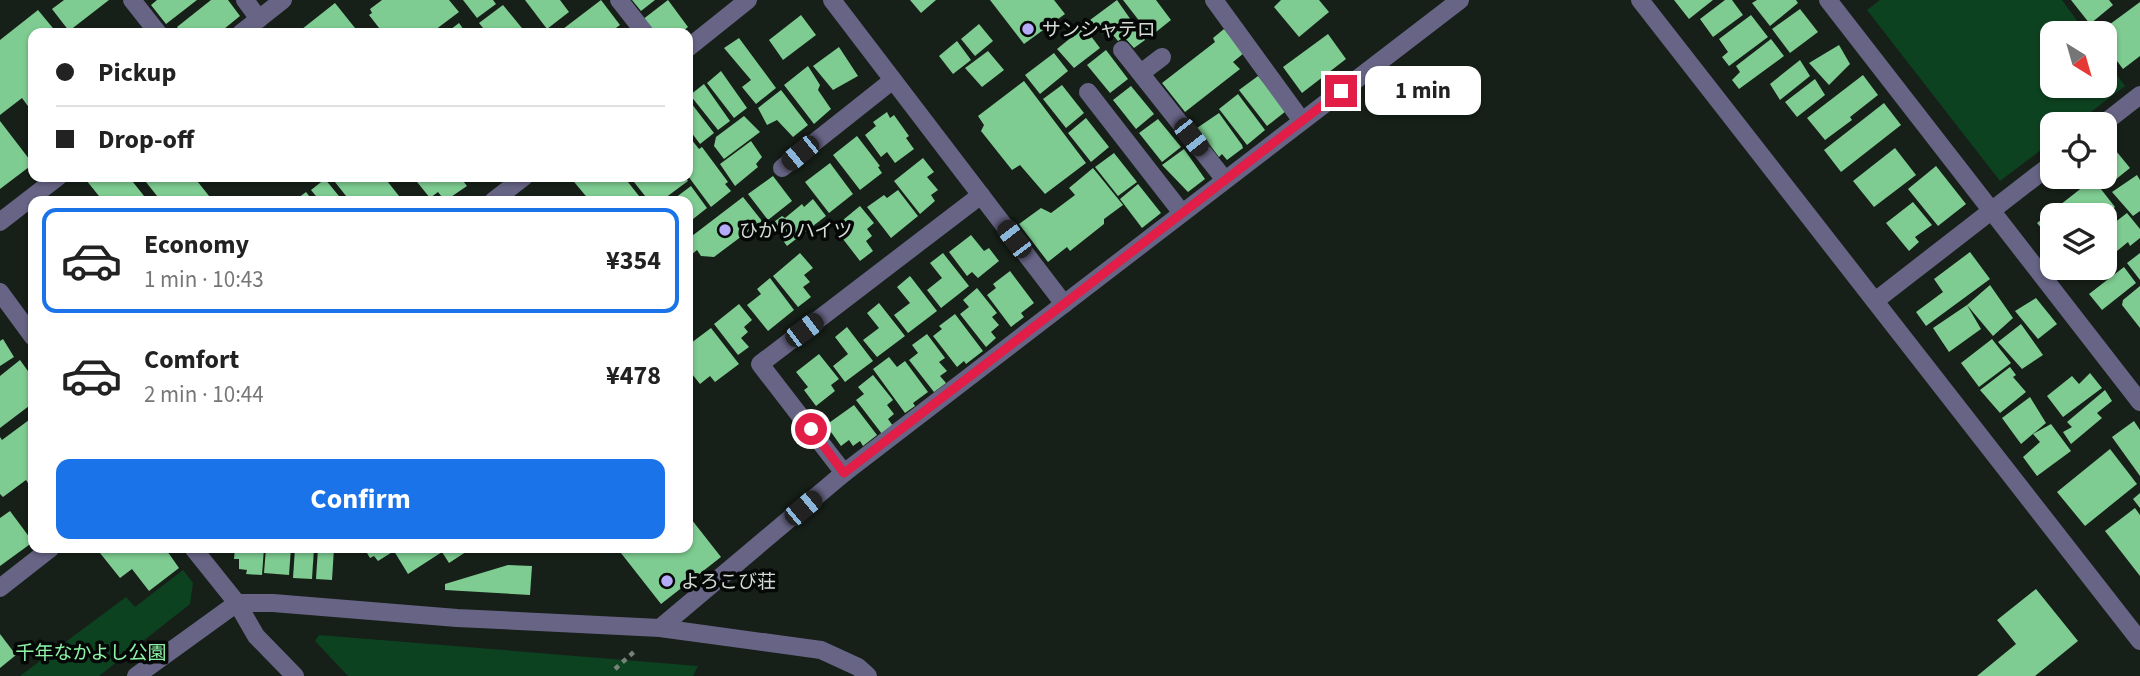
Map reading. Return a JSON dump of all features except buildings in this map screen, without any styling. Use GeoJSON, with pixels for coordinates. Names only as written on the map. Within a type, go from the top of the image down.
{"type":"FeatureCollection","features":[{"type":"Feature","properties":{"kind":"street"},"geometry":{"type":"LineString","coordinates":[[132,0],[154,28]]}},
{"type":"Feature","properties":{"kind":"street"},"geometry":{"type":"LineString","coordinates":[[245,0],[259,19]]}},
{"type":"Feature","properties":{"kind":"street"},"geometry":{"type":"LineString","coordinates":[[247,28],[283,0]]}},
{"type":"Feature","properties":{"kind":"street"},"geometry":{"type":"LineString","coordinates":[[619,0],[641,28]]}},
{"type":"Feature","properties":{"kind":"street"},"geometry":{"type":"LineString","coordinates":[[693,44],[748,0]]}},
{"type":"Feature","properties":{"kind":"street"},"geometry":{"type":"LineString","coordinates":[[832,0],[1064,304]]}},
{"type":"Feature","properties":{"kind":"street"},"geometry":{"type":"LineString","coordinates":[[1214,0],[1301,121]]}},
{"type":"Feature","properties":{"kind":"street"},"geometry":{"type":"LineString","coordinates":[[660,628],[844,473],[1460,0]]}},
{"type":"Feature","properties":{"kind":"street"},"geometry":{"type":"LineString","coordinates":[[1640,0],[2140,641]]}},
{"type":"Feature","properties":{"kind":"street"},"geometry":{"type":"LineString","coordinates":[[1828,0],[2140,402]]}},
{"type":"Feature","properties":{"kind":"street"},"geometry":{"type":"LineString","coordinates":[[1122,50],[1225,180]]}},
{"type":"Feature","properties":{"kind":"street"},"geometry":{"type":"LineString","coordinates":[[1141,73],[1163,57]]}},
{"type":"Feature","properties":{"kind":"street"},"geometry":{"type":"LineString","coordinates":[[782,168],[893,80]]}},
{"type":"Feature","properties":{"kind":"street"},"geometry":{"type":"LineString","coordinates":[[1088,92],[1182,213]]}},
{"type":"Feature","properties":{"kind":"street"},"geometry":{"type":"LineString","coordinates":[[2117,113],[2140,95]]}},
{"type":"Feature","properties":{"kind":"street"},"geometry":{"type":"LineString","coordinates":[[1875,301],[2040,173]]}},
{"type":"Feature","properties":{"kind":"street"},"geometry":{"type":"LineString","coordinates":[[34,196],[52,182]]}},
{"type":"Feature","properties":{"kind":"street"},"geometry":{"type":"LineString","coordinates":[[499,196],[518,182]]}},
{"type":"Feature","properties":{"kind":"street"},"geometry":{"type":"LineString","coordinates":[[844,473],[760,364],[981,195]]}},
{"type":"Feature","properties":{"kind":"street"},"geometry":{"type":"LineString","coordinates":[[0,222],[28,200]]}},
{"type":"Feature","properties":{"kind":"street"},"geometry":{"type":"LineString","coordinates":[[0,292],[28,330]]}},
{"type":"Feature","properties":{"kind":"street"},"geometry":{"type":"LineString","coordinates":[[0,587],[44,553]]}},
{"type":"Feature","properties":{"kind":"street"},"geometry":{"type":"LineString","coordinates":[[197,553],[237,603],[256,635],[295,676]]}},
{"type":"Feature","properties":{"kind":"street"},"geometry":{"type":"LineString","coordinates":[[136,676],[237,603],[273,603],[457,618],[660,628],[821,650],[858,667],[868,676]]}},
{"type":"Feature","properties":{"kind":"green space"},"geometry":{"type":"Polygon","coordinates":[[[1880,0],[2062,0],[2077,21],[2040,21],[2040,98],[2109,98],[2091,112],[2040,112],[2040,151],[2000,181],[1867,10],[1880,0]]]}},
{"type":"Feature","properties":{"kind":"green space"},"geometry":{"type":"Polygon","coordinates":[[[2118,77],[2125,86],[2118,91],[2118,77]]]}},
{"type":"Feature","properties":{"kind":"green space","name":"千年なかよし公園"},"geometry":{"type":"Polygon","coordinates":[[[183,570],[193,583],[190,604],[99,676],[20,676],[126,597],[135,607],[183,570]]]}},
{"type":"Feature","properties":{"kind":"green space"},"geometry":{"type":"Polygon","coordinates":[[[319,635],[698,666],[693,676],[348,676],[315,641],[319,635]]]}},
{"type":"Feature","properties":{"kind":"place","name":"サンシャテロ"},"geometry":{"type":"Point","coordinates":[1028,29]}},
{"type":"Feature","properties":{"kind":"place","name":"ひかりハイツ"},"geometry":{"type":"Point","coordinates":[725,230]}},
{"type":"Feature","properties":{"kind":"place","name":"よろこび荘"},"geometry":{"type":"Point","coordinates":[667,581]}},
{"type":"Feature","properties":{"kind":"route"},"geometry":{"type":"LineString","coordinates":[[811,429],[844,473],[1341,91]]}}]}
